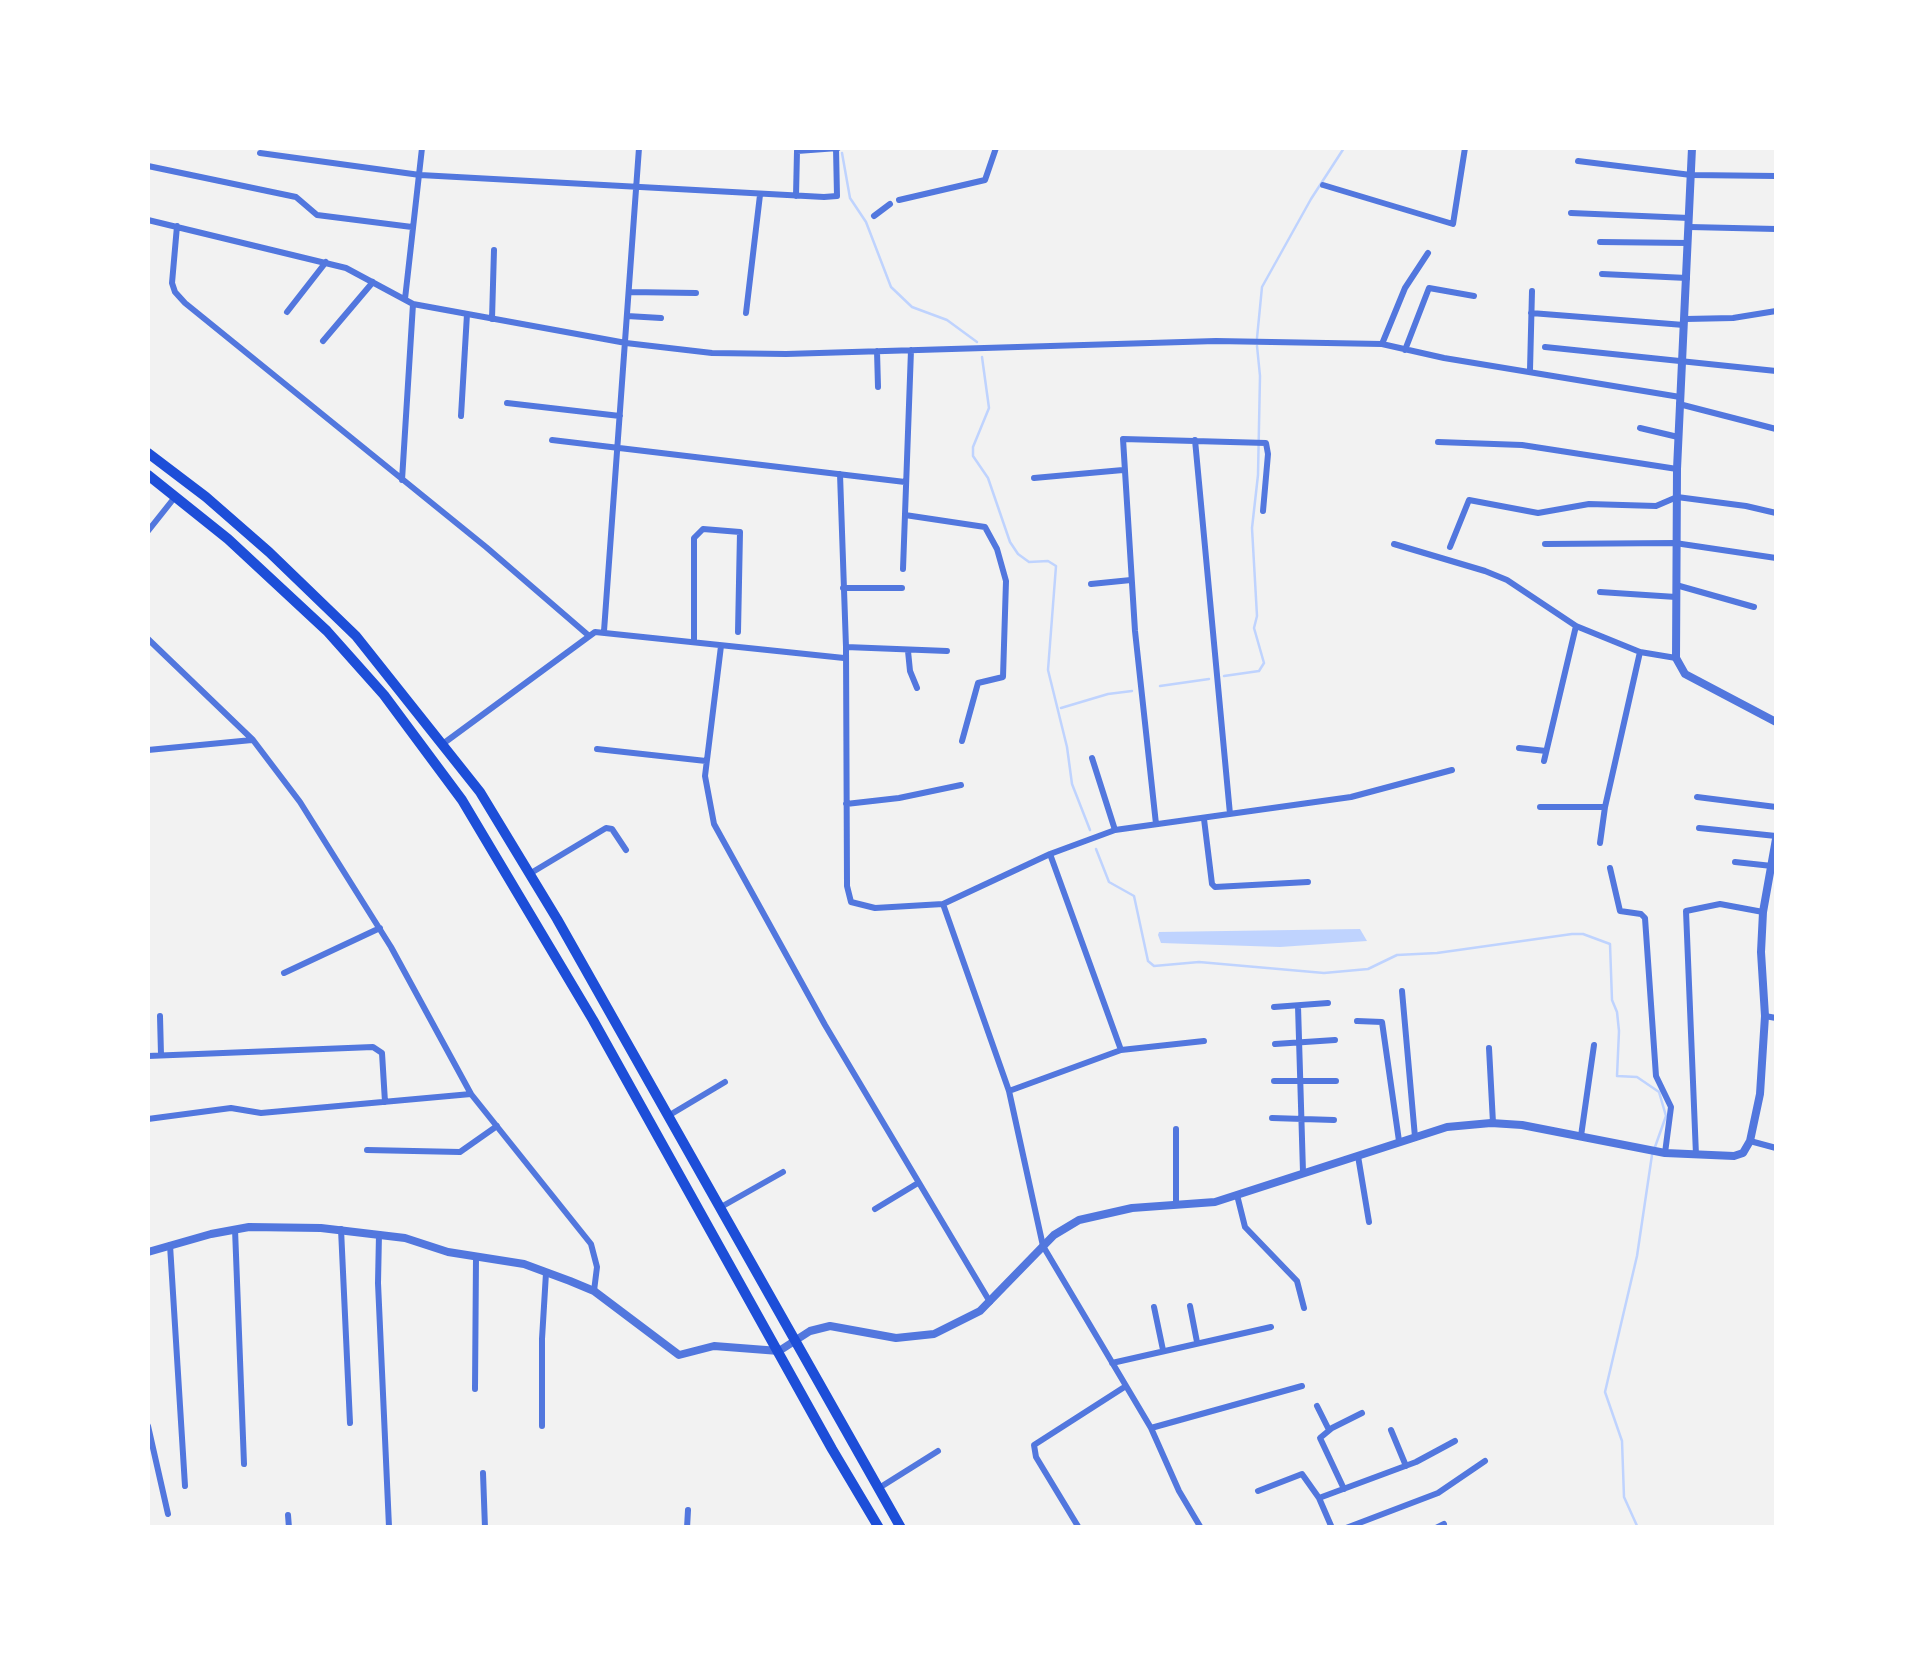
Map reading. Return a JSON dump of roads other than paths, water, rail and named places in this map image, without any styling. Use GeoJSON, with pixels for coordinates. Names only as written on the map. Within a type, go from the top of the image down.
{"type":"FeatureCollection","features":[{"type":"Feature","properties":{"kind":"highway"},"geometry":{"type":"LineString","coordinates":[[148,453],[206,496],[356,636],[480,792],[721,1206],[901,1528]]}},
{"type":"Feature","properties":{"kind":"highway"},"geometry":{"type":"LineString","coordinates":[[148,475],[240,550],[326,631],[384,695],[462,800],[593,1020],[879,1528]]}},
{"type":"Feature","properties":{"kind":"street"},"geometry":{"type":"LineString","coordinates":[[405,299],[422,148]]}},
{"type":"Feature","properties":{"kind":"street"},"geometry":{"type":"LineString","coordinates":[[604,631],[640,148]]}},
{"type":"Feature","properties":{"kind":"street"},"geometry":{"type":"LineString","coordinates":[[260,152],[420,175],[796,196],[837,196],[838,148],[797,150],[796,196]]}},
{"type":"Feature","properties":{"kind":"street"},"geometry":{"type":"LineString","coordinates":[[900,200],[986,179],[996,148]]}},
{"type":"Feature","properties":{"kind":"street"},"geometry":{"type":"LineString","coordinates":[[1324,185],[1452,224],[1465,148]]}},
{"type":"Feature","properties":{"kind":"street"},"geometry":{"type":"LineString","coordinates":[[1692,148],[1678,437],[1676,658],[1685,674],[1776,722]]}},
{"type":"Feature","properties":{"kind":"street"},"geometry":{"type":"LineString","coordinates":[[1578,162],[1691,175],[1776,176]]}},
{"type":"Feature","properties":{"kind":"street"},"geometry":{"type":"LineString","coordinates":[[148,166],[296,197],[317,215],[412,228]]}},
{"type":"Feature","properties":{"kind":"street"},"geometry":{"type":"LineString","coordinates":[[746,312],[760,194]]}},
{"type":"Feature","properties":{"kind":"street"},"geometry":{"type":"LineString","coordinates":[[874,216],[890,204]]}},
{"type":"Feature","properties":{"kind":"street"},"geometry":{"type":"LineString","coordinates":[[1571,214],[1776,229]]}},
{"type":"Feature","properties":{"kind":"street"},"geometry":{"type":"LineString","coordinates":[[148,220],[346,268],[413,304],[626,342],[712,352],[786,354],[1256,341],[1382,344],[1680,401],[1776,429]]}},
{"type":"Feature","properties":{"kind":"street"},"geometry":{"type":"LineString","coordinates":[[177,226],[171,275],[175,292],[588,635]]}},
{"type":"Feature","properties":{"kind":"street"},"geometry":{"type":"LineString","coordinates":[[1600,242],[1689,244]]}},
{"type":"Feature","properties":{"kind":"street"},"geometry":{"type":"LineString","coordinates":[[492,319],[494,250]]}},
{"type":"Feature","properties":{"kind":"street"},"geometry":{"type":"LineString","coordinates":[[1382,344],[1405,288],[1428,254]]}},
{"type":"Feature","properties":{"kind":"street"},"geometry":{"type":"LineString","coordinates":[[287,312],[326,262]]}},
{"type":"Feature","properties":{"kind":"street"},"geometry":{"type":"LineString","coordinates":[[1602,274],[1688,278]]}},
{"type":"Feature","properties":{"kind":"street"},"geometry":{"type":"LineString","coordinates":[[323,342],[374,282]]}},
{"type":"Feature","properties":{"kind":"street"},"geometry":{"type":"LineString","coordinates":[[1405,350],[1429,288],[1474,296]]}},
{"type":"Feature","properties":{"kind":"street"},"geometry":{"type":"LineString","coordinates":[[1530,370],[1532,291]]}},
{"type":"Feature","properties":{"kind":"street"},"geometry":{"type":"LineString","coordinates":[[629,292],[696,293]]}},
{"type":"Feature","properties":{"kind":"street"},"geometry":{"type":"LineString","coordinates":[[402,481],[413,304]]}},
{"type":"Feature","properties":{"kind":"street"},"geometry":{"type":"LineString","coordinates":[[1530,313],[1686,322],[1776,311]]}},
{"type":"Feature","properties":{"kind":"street"},"geometry":{"type":"LineString","coordinates":[[461,416],[466,314]]}},
{"type":"Feature","properties":{"kind":"street"},"geometry":{"type":"LineString","coordinates":[[628,316],[661,318]]}},
{"type":"Feature","properties":{"kind":"street"},"geometry":{"type":"LineString","coordinates":[[1545,347],[1776,372]]}},
{"type":"Feature","properties":{"kind":"street"},"geometry":{"type":"LineString","coordinates":[[877,350],[878,388]]}},
{"type":"Feature","properties":{"kind":"street"},"geometry":{"type":"LineString","coordinates":[[903,570],[910,350]]}},
{"type":"Feature","properties":{"kind":"street"},"geometry":{"type":"LineString","coordinates":[[507,403],[620,416]]}},
{"type":"Feature","properties":{"kind":"street"},"geometry":{"type":"LineString","coordinates":[[1640,428],[1678,437]]}},
{"type":"Feature","properties":{"kind":"street"},"geometry":{"type":"LineString","coordinates":[[1156,824],[1131,580],[1122,439],[1266,443],[1263,511]]}},
{"type":"Feature","properties":{"kind":"street"},"geometry":{"type":"LineString","coordinates":[[552,440],[905,482]]}},
{"type":"Feature","properties":{"kind":"street"},"geometry":{"type":"LineString","coordinates":[[1195,440],[1230,814]]}},
{"type":"Feature","properties":{"kind":"street"},"geometry":{"type":"LineString","coordinates":[[1438,442],[1522,445],[1677,469]]}},
{"type":"Feature","properties":{"kind":"street"},"geometry":{"type":"LineString","coordinates":[[1034,478],[1123,470]]}},
{"type":"Feature","properties":{"kind":"street"},"geometry":{"type":"LineString","coordinates":[[840,474],[846,647],[847,894],[851,902],[867,908],[943,904],[1050,854],[1115,830],[1351,798],[1452,770]]}},
{"type":"Feature","properties":{"kind":"street"},"geometry":{"type":"LineString","coordinates":[[148,531],[176,496]]}},
{"type":"Feature","properties":{"kind":"street"},"geometry":{"type":"LineString","coordinates":[[1450,548],[1470,500],[1538,512],[1589,504],[1656,506],[1677,497],[1776,514]]}},
{"type":"Feature","properties":{"kind":"street"},"geometry":{"type":"LineString","coordinates":[[906,515],[985,527],[1006,581],[1003,677],[978,683],[962,741]]}},
{"type":"Feature","properties":{"kind":"street"},"geometry":{"type":"LineString","coordinates":[[694,642],[694,538],[703,529],[740,532],[738,632]]}},
{"type":"Feature","properties":{"kind":"street"},"geometry":{"type":"LineString","coordinates":[[1544,544],[1675,543],[1776,558]]}},
{"type":"Feature","properties":{"kind":"street"},"geometry":{"type":"LineString","coordinates":[[1394,544],[1468,564],[1507,580],[1576,626],[1640,652],[1676,658]]}},
{"type":"Feature","properties":{"kind":"street"},"geometry":{"type":"LineString","coordinates":[[1091,584],[1131,580]]}},
{"type":"Feature","properties":{"kind":"street"},"geometry":{"type":"LineString","coordinates":[[1676,585],[1754,607]]}},
{"type":"Feature","properties":{"kind":"street"},"geometry":{"type":"LineString","coordinates":[[843,588],[902,588]]}},
{"type":"Feature","properties":{"kind":"street"},"geometry":{"type":"LineString","coordinates":[[1600,592],[1676,597]]}},
{"type":"Feature","properties":{"kind":"street"},"geometry":{"type":"LineString","coordinates":[[1544,761],[1576,626]]}},
{"type":"Feature","properties":{"kind":"street"},"geometry":{"type":"LineString","coordinates":[[444,743],[588,635],[604,631],[845,658]]}},
{"type":"Feature","properties":{"kind":"street"},"geometry":{"type":"LineString","coordinates":[[148,639],[253,740],[300,802],[380,928],[471,1094],[591,1244],[598,1267],[594,1291]]}},
{"type":"Feature","properties":{"kind":"street"},"geometry":{"type":"LineString","coordinates":[[721,646],[706,761],[706,792],[714,824],[918,1184],[990,1302]]}},
{"type":"Feature","properties":{"kind":"street"},"geometry":{"type":"LineString","coordinates":[[846,647],[947,650]]}},
{"type":"Feature","properties":{"kind":"street"},"geometry":{"type":"LineString","coordinates":[[908,651],[917,688]]}},
{"type":"Feature","properties":{"kind":"street"},"geometry":{"type":"LineString","coordinates":[[1600,843],[1640,652]]}},
{"type":"Feature","properties":{"kind":"street"},"geometry":{"type":"LineString","coordinates":[[148,750],[253,740]]}},
{"type":"Feature","properties":{"kind":"street"},"geometry":{"type":"LineString","coordinates":[[1518,748],[1546,751]]}},
{"type":"Feature","properties":{"kind":"street"},"geometry":{"type":"LineString","coordinates":[[597,749],[706,761]]}},
{"type":"Feature","properties":{"kind":"street"},"geometry":{"type":"LineString","coordinates":[[1092,758],[1115,830]]}},
{"type":"Feature","properties":{"kind":"street"},"geometry":{"type":"LineString","coordinates":[[846,804],[961,785]]}},
{"type":"Feature","properties":{"kind":"street"},"geometry":{"type":"LineString","coordinates":[[1698,797],[1776,808]]}},
{"type":"Feature","properties":{"kind":"street"},"geometry":{"type":"LineString","coordinates":[[1540,807],[1605,807]]}},
{"type":"Feature","properties":{"kind":"street"},"geometry":{"type":"LineString","coordinates":[[1204,819],[1215,887],[1308,882]]}},
{"type":"Feature","properties":{"kind":"street"},"geometry":{"type":"LineString","coordinates":[[530,873],[606,828],[612,830],[626,850]]}},
{"type":"Feature","properties":{"kind":"street"},"geometry":{"type":"LineString","coordinates":[[148,1252],[235,1229],[285,1226],[379,1234],[476,1257],[507,1259],[594,1291],[674,1353],[687,1354],[714,1346],[779,1351],[810,1331],[830,1326],[914,1338],[958,1324],[990,1302],[1061,1230],[1091,1216],[1145,1206],[1215,1202],[1447,1127],[1522,1125],[1665,1154],[1734,1156],[1742,1153],[1750,1141],[1760,1094],[1765,1016],[1763,912],[1776,837],[1698,828]]}},
{"type":"Feature","properties":{"kind":"street"},"geometry":{"type":"LineString","coordinates":[[1050,854],[1120,1050]]}},
{"type":"Feature","properties":{"kind":"street"},"geometry":{"type":"LineString","coordinates":[[1735,862],[1773,869]]}},
{"type":"Feature","properties":{"kind":"street"},"geometry":{"type":"LineString","coordinates":[[1610,868],[1620,911],[1645,918],[1656,1076],[1671,1107],[1665,1154]]}},
{"type":"Feature","properties":{"kind":"street"},"geometry":{"type":"LineString","coordinates":[[943,904],[1009,1091],[1043,1246],[1152,1428],[1201,1528]]}},
{"type":"Feature","properties":{"kind":"street"},"geometry":{"type":"LineString","coordinates":[[1696,1155],[1686,911],[1720,904],[1763,912]]}},
{"type":"Feature","properties":{"kind":"street"},"geometry":{"type":"LineString","coordinates":[[284,973],[380,928]]}},
{"type":"Feature","properties":{"kind":"street"},"geometry":{"type":"LineString","coordinates":[[1402,991],[1415,1137]]}},
{"type":"Feature","properties":{"kind":"street"},"geometry":{"type":"LineString","coordinates":[[1274,1007],[1328,1003]]}},
{"type":"Feature","properties":{"kind":"street"},"geometry":{"type":"LineString","coordinates":[[1298,1006],[1303,1172]]}},
{"type":"Feature","properties":{"kind":"street"},"geometry":{"type":"LineString","coordinates":[[160,1016],[161,1055]]}},
{"type":"Feature","properties":{"kind":"street"},"geometry":{"type":"LineString","coordinates":[[1765,1016],[1776,1018]]}},
{"type":"Feature","properties":{"kind":"street"},"geometry":{"type":"LineString","coordinates":[[1356,1021],[1382,1022],[1400,1141]]}},
{"type":"Feature","properties":{"kind":"street"},"geometry":{"type":"LineString","coordinates":[[1275,1044],[1335,1040]]}},
{"type":"Feature","properties":{"kind":"street"},"geometry":{"type":"LineString","coordinates":[[1009,1091],[1120,1050],[1204,1041]]}},
{"type":"Feature","properties":{"kind":"street"},"geometry":{"type":"LineString","coordinates":[[1581,1136],[1594,1045]]}},
{"type":"Feature","properties":{"kind":"street"},"geometry":{"type":"LineString","coordinates":[[148,1056],[374,1047],[382,1053],[385,1102]]}},
{"type":"Feature","properties":{"kind":"street"},"geometry":{"type":"LineString","coordinates":[[1489,1048],[1493,1123]]}},
{"type":"Feature","properties":{"kind":"street"},"geometry":{"type":"LineString","coordinates":[[1274,1081],[1336,1081]]}},
{"type":"Feature","properties":{"kind":"street"},"geometry":{"type":"LineString","coordinates":[[668,1116],[725,1082]]}},
{"type":"Feature","properties":{"kind":"street"},"geometry":{"type":"LineString","coordinates":[[148,1119],[232,1108],[261,1113],[471,1094]]}},
{"type":"Feature","properties":{"kind":"street"},"geometry":{"type":"LineString","coordinates":[[1272,1118],[1334,1120]]}},
{"type":"Feature","properties":{"kind":"street"},"geometry":{"type":"LineString","coordinates":[[367,1150],[460,1152],[496,1126]]}},
{"type":"Feature","properties":{"kind":"street"},"geometry":{"type":"LineString","coordinates":[[1176,1129],[1176,1204]]}},
{"type":"Feature","properties":{"kind":"street"},"geometry":{"type":"LineString","coordinates":[[1750,1141],[1776,1148]]}},
{"type":"Feature","properties":{"kind":"street"},"geometry":{"type":"LineString","coordinates":[[1358,1156],[1370,1222]]}},
{"type":"Feature","properties":{"kind":"street"},"geometry":{"type":"LineString","coordinates":[[721,1206],[783,1172]]}},
{"type":"Feature","properties":{"kind":"street"},"geometry":{"type":"LineString","coordinates":[[875,1209],[918,1184]]}},
{"type":"Feature","properties":{"kind":"street"},"geometry":{"type":"LineString","coordinates":[[1237,1193],[1245,1227],[1297,1281],[1304,1308]]}},
{"type":"Feature","properties":{"kind":"street"},"geometry":{"type":"LineString","coordinates":[[235,1229],[244,1464]]}},
{"type":"Feature","properties":{"kind":"street"},"geometry":{"type":"LineString","coordinates":[[341,1229],[350,1423]]}},
{"type":"Feature","properties":{"kind":"street"},"geometry":{"type":"LineString","coordinates":[[379,1234],[388,1527]]}},
{"type":"Feature","properties":{"kind":"street"},"geometry":{"type":"LineString","coordinates":[[170,1245],[185,1486]]}},
{"type":"Feature","properties":{"kind":"street"},"geometry":{"type":"LineString","coordinates":[[475,1389],[476,1257]]}},
{"type":"Feature","properties":{"kind":"street"},"geometry":{"type":"LineString","coordinates":[[542,1426],[546,1272]]}},
{"type":"Feature","properties":{"kind":"street"},"geometry":{"type":"LineString","coordinates":[[1190,1306],[1197,1342]]}},
{"type":"Feature","properties":{"kind":"street"},"geometry":{"type":"LineString","coordinates":[[1154,1307],[1163,1350]]}},
{"type":"Feature","properties":{"kind":"street"},"geometry":{"type":"LineString","coordinates":[[1112,1362],[1271,1327]]}},
{"type":"Feature","properties":{"kind":"street"},"geometry":{"type":"LineString","coordinates":[[1079,1528],[1034,1445],[1126,1386]]}},
{"type":"Feature","properties":{"kind":"street"},"geometry":{"type":"LineString","coordinates":[[1152,1428],[1302,1386]]}},
{"type":"Feature","properties":{"kind":"street"},"geometry":{"type":"LineString","coordinates":[[1317,1406],[1329,1430]]}},
{"type":"Feature","properties":{"kind":"street"},"geometry":{"type":"LineString","coordinates":[[1344,1489],[1320,1438],[1362,1413]]}},
{"type":"Feature","properties":{"kind":"street"},"geometry":{"type":"LineString","coordinates":[[148,1426],[148,1441],[162,1478],[168,1514]]}},
{"type":"Feature","properties":{"kind":"street"},"geometry":{"type":"LineString","coordinates":[[1391,1430],[1406,1466]]}},
{"type":"Feature","properties":{"kind":"street"},"geometry":{"type":"LineString","coordinates":[[1319,1498],[1406,1466],[1455,1441]]}},
{"type":"Feature","properties":{"kind":"street"},"geometry":{"type":"LineString","coordinates":[[878,1488],[938,1451]]}},
{"type":"Feature","properties":{"kind":"street"},"geometry":{"type":"LineString","coordinates":[[1346,1528],[1438,1494],[1485,1461]]}},
{"type":"Feature","properties":{"kind":"street"},"geometry":{"type":"LineString","coordinates":[[484,1473],[485,1528]]}},
{"type":"Feature","properties":{"kind":"street"},"geometry":{"type":"LineString","coordinates":[[1258,1491],[1302,1474],[1319,1498],[1332,1528]]}},
{"type":"Feature","properties":{"kind":"street"},"geometry":{"type":"LineString","coordinates":[[688,1510],[688,1528]]}},
{"type":"Feature","properties":{"kind":"street"},"geometry":{"type":"LineString","coordinates":[[288,1514],[289,1528]]}},
{"type":"Feature","properties":{"kind":"water"},"geometry":{"type":"Polygon","coordinates":[[[1360,929],[1367,941],[1280,947],[1161,943],[1158,935],[1159,932],[1360,929]]]}},
{"type":"Feature","properties":{"kind":"waterway"},"geometry":{"type":"LineString","coordinates":[[1257,338],[1262,287],[1344,148]]}},
{"type":"Feature","properties":{"kind":"waterway"},"geometry":{"type":"LineString","coordinates":[[842,153],[850,198],[866,222],[891,287],[912,307],[947,320],[977,342]]}},
{"type":"Feature","properties":{"kind":"waterway"},"geometry":{"type":"LineString","coordinates":[[1224,676],[1259,671],[1264,663],[1254,628],[1257,616],[1252,528],[1258,475],[1260,376],[1257,346]]}},
{"type":"Feature","properties":{"kind":"waterway"},"geometry":{"type":"LineString","coordinates":[[982,357],[989,408],[973,456],[988,478],[1010,542],[1018,554],[1029,562],[1048,561],[1056,566],[1048,670],[1072,784],[1090,830]]}},
{"type":"Feature","properties":{"kind":"waterway"},"geometry":{"type":"LineString","coordinates":[[1160,686],[1209,679]]}},
{"type":"Feature","properties":{"kind":"waterway"},"geometry":{"type":"LineString","coordinates":[[1061,708],[1132,691]]}},
{"type":"Feature","properties":{"kind":"waterway"},"geometry":{"type":"LineString","coordinates":[[1096,849],[1109,882],[1134,896],[1148,961],[1154,966],[1199,962],[1324,973],[1368,969],[1397,955],[1572,934],[1610,944],[1612,1000],[1619,1031],[1617,1076],[1637,1077],[1659,1092],[1666,1116],[1655,1147]]}},
{"type":"Feature","properties":{"kind":"waterway"},"geometry":{"type":"LineString","coordinates":[[1638,1528],[1624,1497],[1622,1441],[1605,1392],[1637,1256],[1652,1155]]}}]}
